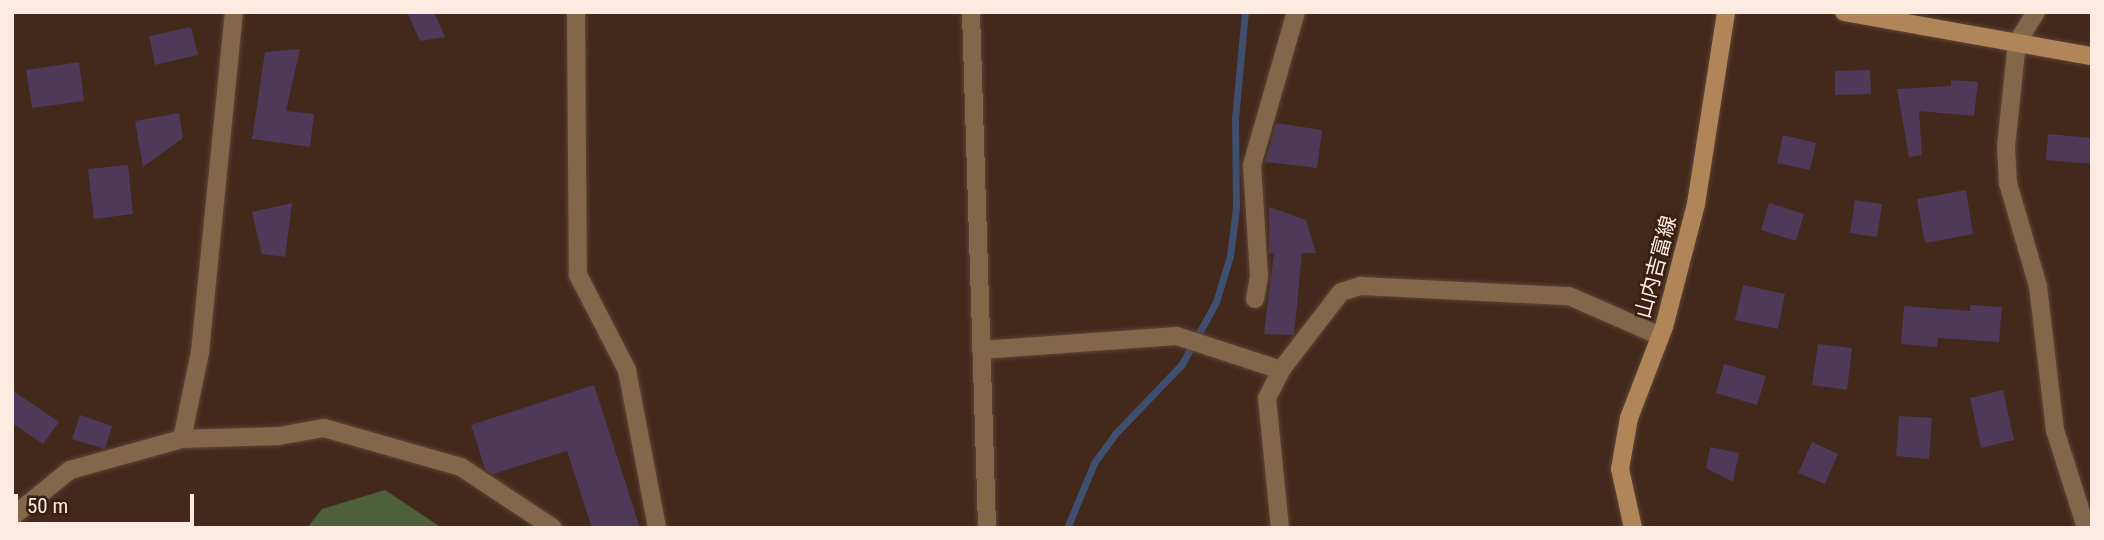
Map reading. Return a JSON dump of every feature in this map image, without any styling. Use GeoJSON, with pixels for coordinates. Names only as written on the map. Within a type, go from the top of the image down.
{"type":"FeatureCollection","features":[{"type":"Feature","properties":{"kind":"main road","name":"山内吉富線"},"geometry":{"type":"LineString","coordinates":[[1633,528],[1620,469],[1629,418],[1660,336],[1696,204],[1726,12]]}},
{"type":"Feature","properties":{"kind":"main road"},"geometry":{"type":"LineString","coordinates":[[1844,12],[2092,56]]}},
{"type":"Feature","properties":{"kind":"street"},"geometry":{"type":"LineString","coordinates":[[182,439],[200,352],[234,12]]}},
{"type":"Feature","properties":{"kind":"street"},"geometry":{"type":"LineString","coordinates":[[576,12],[578,275],[627,370],[657,528]]}},
{"type":"Feature","properties":{"kind":"street"},"geometry":{"type":"LineString","coordinates":[[971,12],[987,528]]}},
{"type":"Feature","properties":{"kind":"street"},"geometry":{"type":"LineString","coordinates":[[1255,299],[1259,276],[1252,165],[1296,12]]}},
{"type":"Feature","properties":{"kind":"street"},"geometry":{"type":"LineString","coordinates":[[2036,12],[2017,42],[2006,146],[2008,183],[2038,286],[2055,430],[2086,528]]}},
{"type":"Feature","properties":{"kind":"street"},"geometry":{"type":"LineString","coordinates":[[1280,528],[1267,398],[1281,370],[1341,292],[1362,286],[1569,296],[1660,336]]}},
{"type":"Feature","properties":{"kind":"street"},"geometry":{"type":"LineString","coordinates":[[981,351],[1177,336],[1281,370]]}},
{"type":"Feature","properties":{"kind":"street"},"geometry":{"type":"LineString","coordinates":[[12,517],[70,471],[182,439],[279,436],[324,428],[461,467],[553,528]]}},
{"type":"Feature","properties":{"kind":"green space"},"geometry":{"type":"Polygon","coordinates":[[[385,490],[442,528],[307,528],[322,509],[385,490]]]}},
{"type":"Feature","properties":{"kind":"building"},"geometry":{"type":"Polygon","coordinates":[[[407,12],[434,12],[445,37],[420,41],[407,12]]]}},
{"type":"Feature","properties":{"kind":"building"},"geometry":{"type":"Polygon","coordinates":[[[191,27],[198,55],[155,65],[149,36],[191,27]]]}},
{"type":"Feature","properties":{"kind":"building"},"geometry":{"type":"Polygon","coordinates":[[[300,49],[286,111],[314,114],[310,147],[252,139],[265,52],[300,49]]]}},
{"type":"Feature","properties":{"kind":"building"},"geometry":{"type":"Polygon","coordinates":[[[79,62],[84,101],[32,108],[26,70],[79,62]]]}},
{"type":"Feature","properties":{"kind":"building"},"geometry":{"type":"Polygon","coordinates":[[[1870,70],[1871,94],[1835,95],[1835,71],[1870,70]]]}},
{"type":"Feature","properties":{"kind":"building"},"geometry":{"type":"Polygon","coordinates":[[[1951,80],[1978,82],[1974,116],[1919,111],[1922,155],[1909,157],[1897,89],[1951,86],[1951,80]]]}},
{"type":"Feature","properties":{"kind":"building"},"geometry":{"type":"Polygon","coordinates":[[[179,113],[183,138],[143,167],[135,121],[179,113]]]}},
{"type":"Feature","properties":{"kind":"building"},"geometry":{"type":"Polygon","coordinates":[[[1276,123],[1322,130],[1317,168],[1265,162],[1276,123]]]}},
{"type":"Feature","properties":{"kind":"building"},"geometry":{"type":"Polygon","coordinates":[[[2048,134],[2092,138],[2092,164],[2046,160],[2048,134]]]}},
{"type":"Feature","properties":{"kind":"building"},"geometry":{"type":"Polygon","coordinates":[[[1783,135],[1816,143],[1810,170],[1777,163],[1783,135]]]}},
{"type":"Feature","properties":{"kind":"building"},"geometry":{"type":"Polygon","coordinates":[[[128,165],[133,214],[94,219],[88,169],[128,165]]]}},
{"type":"Feature","properties":{"kind":"building"},"geometry":{"type":"Polygon","coordinates":[[[1966,190],[1973,234],[1925,243],[1917,199],[1966,190]]]}},
{"type":"Feature","properties":{"kind":"building"},"geometry":{"type":"Polygon","coordinates":[[[1855,200],[1882,204],[1877,237],[1850,233],[1855,200]]]}},
{"type":"Feature","properties":{"kind":"building"},"geometry":{"type":"Polygon","coordinates":[[[292,203],[285,257],[262,254],[252,212],[292,203]]]}},
{"type":"Feature","properties":{"kind":"building"},"geometry":{"type":"Polygon","coordinates":[[[1769,203],[1804,214],[1796,241],[1761,230],[1769,203]]]}},
{"type":"Feature","properties":{"kind":"building"},"geometry":{"type":"Polygon","coordinates":[[[1269,207],[1306,220],[1316,253],[1302,253],[1294,335],[1264,334],[1274,253],[1269,253],[1269,207]]]}},
{"type":"Feature","properties":{"kind":"building"},"geometry":{"type":"Polygon","coordinates":[[[1743,285],[1785,294],[1778,329],[1735,320],[1743,285]]]}},
{"type":"Feature","properties":{"kind":"building"},"geometry":{"type":"Polygon","coordinates":[[[1970,305],[2002,307],[1999,342],[1938,338],[1937,347],[1901,344],[1904,306],[1970,311],[1970,305]]]}},
{"type":"Feature","properties":{"kind":"building"},"geometry":{"type":"Polygon","coordinates":[[[1818,344],[1852,348],[1847,390],[1812,385],[1818,344]]]}},
{"type":"Feature","properties":{"kind":"building"},"geometry":{"type":"Polygon","coordinates":[[[1724,364],[1766,376],[1757,405],[1716,393],[1724,364]]]}},
{"type":"Feature","properties":{"kind":"building"},"geometry":{"type":"Polygon","coordinates":[[[594,385],[640,528],[592,528],[567,451],[493,474],[485,469],[471,425],[594,385]]]}},
{"type":"Feature","properties":{"kind":"building"},"geometry":{"type":"Polygon","coordinates":[[[12,390],[59,422],[43,444],[12,423],[12,390]]]}},
{"type":"Feature","properties":{"kind":"building"},"geometry":{"type":"Polygon","coordinates":[[[2003,390],[2014,440],[1981,448],[1970,398],[2003,390]]]}},
{"type":"Feature","properties":{"kind":"building"},"geometry":{"type":"Polygon","coordinates":[[[80,415],[112,426],[105,449],[72,439],[80,415]]]}},
{"type":"Feature","properties":{"kind":"building"},"geometry":{"type":"Polygon","coordinates":[[[1899,416],[1932,418],[1929,459],[1896,456],[1899,416]]]}},
{"type":"Feature","properties":{"kind":"building"},"geometry":{"type":"Polygon","coordinates":[[[1812,442],[1838,454],[1825,484],[1798,473],[1812,442]]]}},
{"type":"Feature","properties":{"kind":"building"},"geometry":{"type":"Polygon","coordinates":[[[1710,447],[1739,453],[1733,482],[1706,468],[1710,447]]]}},
{"type":"Feature","properties":{"kind":"waterway"},"geometry":{"type":"LineString","coordinates":[[1067,528],[1094,463],[1114,435],[1182,364],[1216,302],[1230,256],[1236,208],[1235,119],[1245,12]]}}]}
